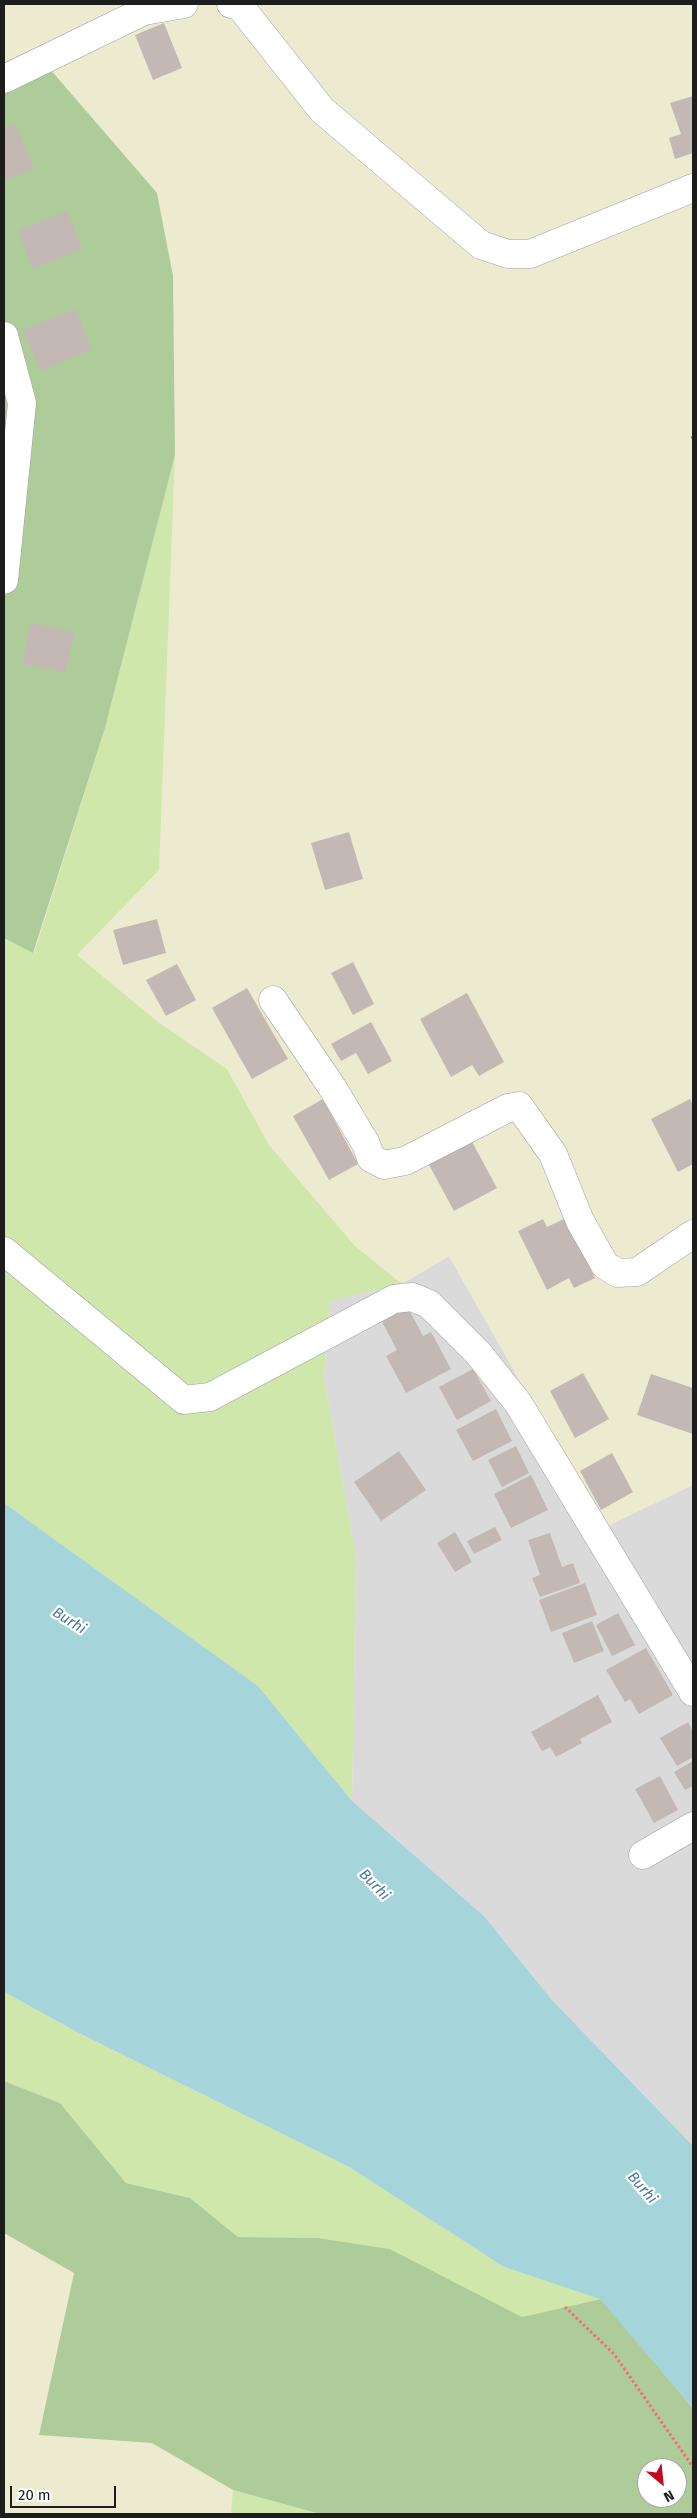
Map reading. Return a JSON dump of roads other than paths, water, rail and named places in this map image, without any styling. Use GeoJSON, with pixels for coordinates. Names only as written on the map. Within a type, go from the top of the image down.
{"type":"FeatureCollection","features":[{"type":"Feature","properties":{"kind":"street"},"geometry":{"type":"LineString","coordinates":[[4,78],[144,11],[184,4]]}},
{"type":"Feature","properties":{"kind":"street"},"geometry":{"type":"LineString","coordinates":[[231,4],[240,5],[322,110],[481,245],[508,254],[530,254],[693,188]]}},
{"type":"Feature","properties":{"kind":"street"},"geometry":{"type":"LineString","coordinates":[[4,336],[22,402],[4,580]]}},
{"type":"Feature","properties":{"kind":"street"},"geometry":{"type":"LineString","coordinates":[[273,1000],[332,1087],[366,1144],[371,1158],[384,1165],[405,1161],[508,1108],[520,1106],[553,1154],[580,1221],[605,1265],[617,1273],[637,1272],[693,1234]]}},
{"type":"Feature","properties":{"kind":"street"},"geometry":{"type":"LineString","coordinates":[[4,1251],[184,1400],[210,1397],[394,1299],[412,1296],[428,1304],[478,1353],[518,1403],[683,1652],[693,1692]]}},
{"type":"Feature","properties":{"kind":"street"},"geometry":{"type":"LineString","coordinates":[[643,1855],[693,1826]]}},
{"type":"Feature","properties":{"kind":"water","name":"Burhi"},"geometry":{"type":"Polygon","coordinates":[[[4,1503],[258,1686],[352,1801],[484,1916],[552,2000],[693,2146],[693,2408],[600,2299],[504,2267],[349,2167],[77,2032],[4,1992],[4,1503]]]}}]}
